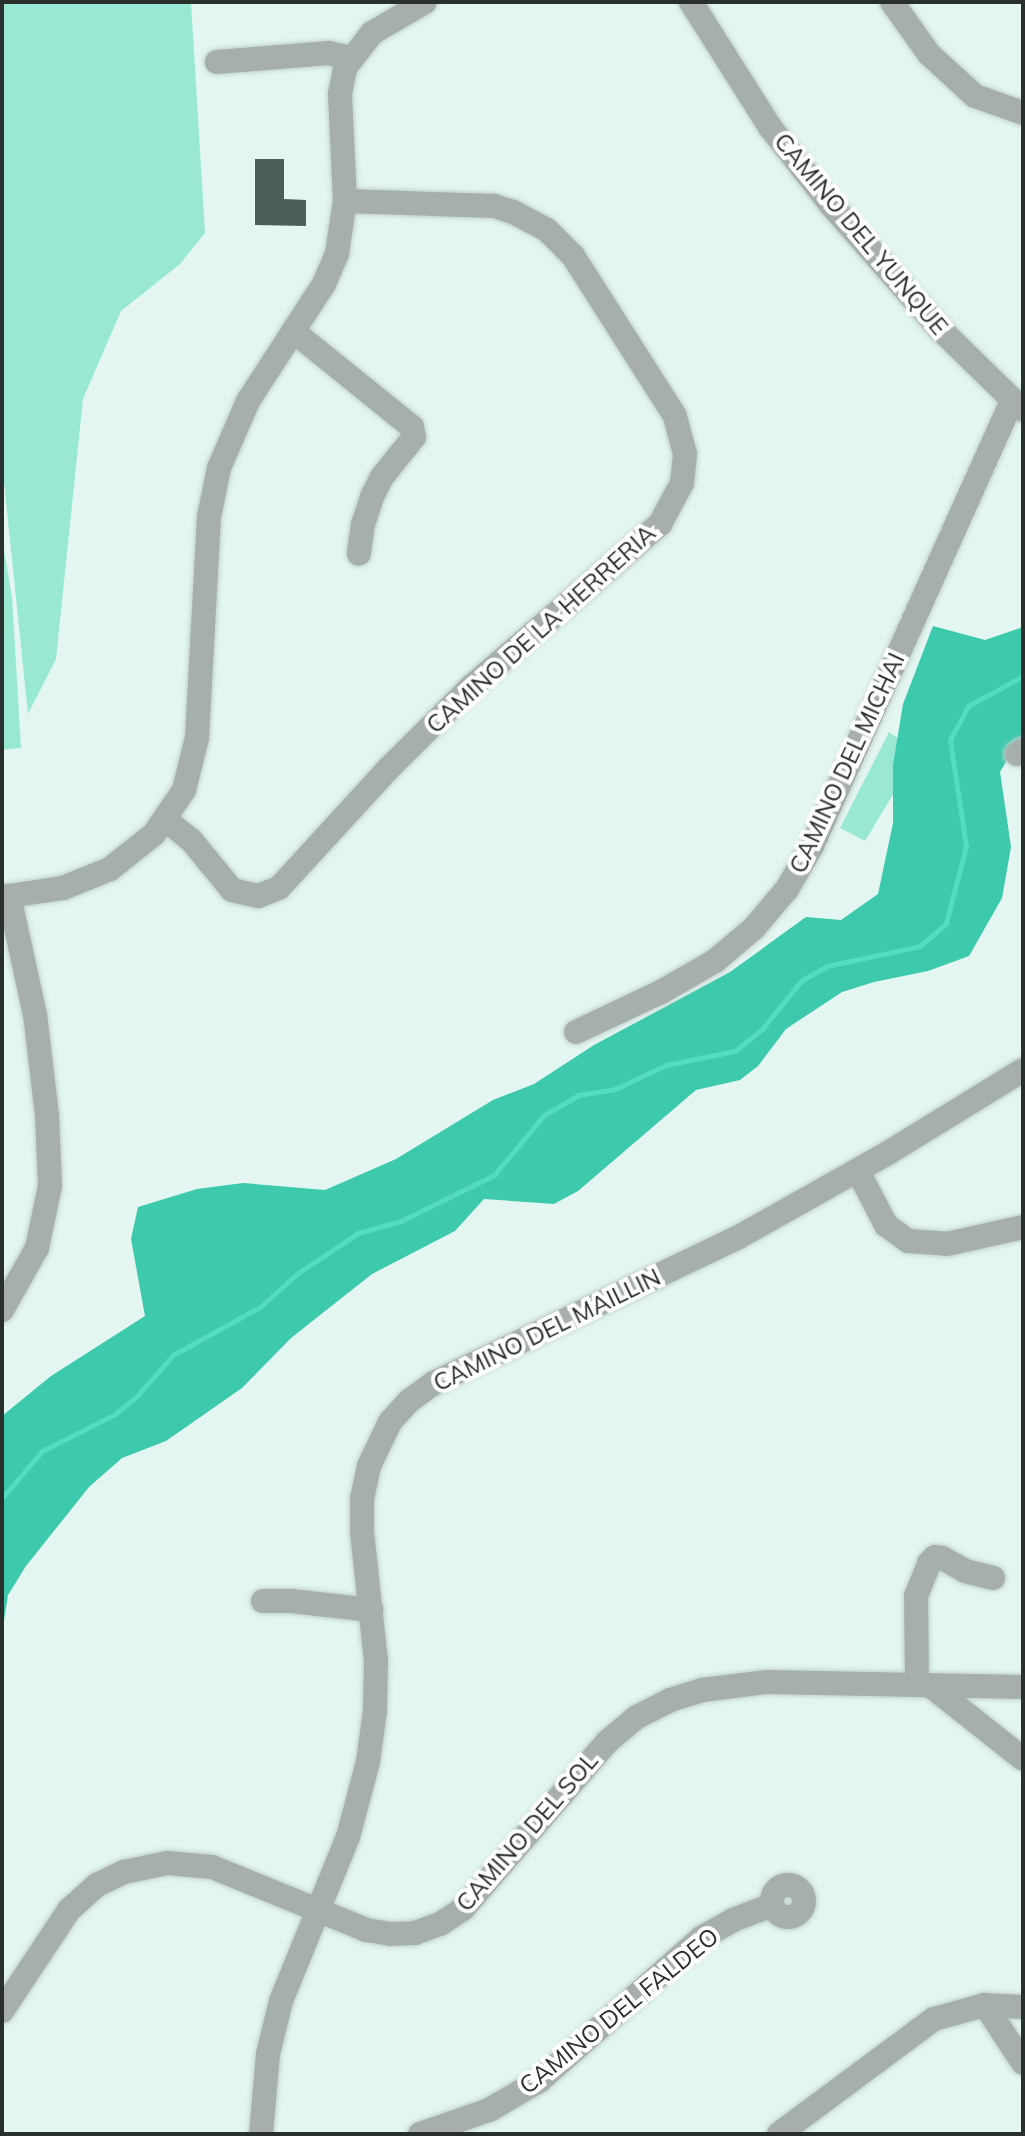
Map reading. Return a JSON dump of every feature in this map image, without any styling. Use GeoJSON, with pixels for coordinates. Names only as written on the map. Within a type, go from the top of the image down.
{"type":"FeatureCollection","features":[{"type":"Feature","properties":{"kind":"street"},"geometry":{"type":"LineString","coordinates":[[2,1310],[37,1248],[50,1186],[47,1115],[35,1015],[5,897],[63,888],[95,877],[126,859],[166,820],[184,790],[197,738],[209,517],[219,468],[242,412],[332,269],[342,236],[345,201],[340,94],[350,58],[379,28],[425,2]]}},
{"type":"Feature","properties":{"kind":"street","name":"CAMINO DEL YUNQUE"},"geometry":{"type":"LineString","coordinates":[[691,2],[762,115],[832,206],[923,310],[1017,405]]}},
{"type":"Feature","properties":{"kind":"street"},"geometry":{"type":"LineString","coordinates":[[892,2],[929,54],[975,96],[1023,113]]}},
{"type":"Feature","properties":{"kind":"street"},"geometry":{"type":"LineString","coordinates":[[217,62],[329,53],[350,58]]}},
{"type":"Feature","properties":{"kind":"street","name":"CAMINO DE LA HERRERIA"},"geometry":{"type":"LineString","coordinates":[[166,820],[191,840],[232,890],[250,896],[273,892],[471,687],[660,524],[682,483],[685,454],[675,416],[573,256],[547,230],[513,212],[475,204],[345,201]]}},
{"type":"Feature","properties":{"kind":"street"},"geometry":{"type":"LineString","coordinates":[[293,331],[412,427],[414,437],[382,477],[372,497],[363,524],[359,554]]}},
{"type":"Feature","properties":{"kind":"street","name":"CAMINO DEL MICHAI"},"geometry":{"type":"LineString","coordinates":[[576,1032],[661,992],[715,961],[754,928],[787,889],[812,846],[1017,405]]}},
{"type":"Feature","properties":{"kind":"street","name":"CAMINO DEL MAILLIN"},"geometry":{"type":"LineString","coordinates":[[261,2134],[264,2081],[274,2027],[287,1982],[348,1837],[368,1762],[376,1686],[362,1533],[364,1483],[381,1436],[409,1401],[449,1375],[737,1238],[858,1171],[1023,1070]]}},
{"type":"Feature","properties":{"kind":"street"},"geometry":{"type":"LineString","coordinates":[[858,1171],[886,1225],[908,1241],[947,1244],[1023,1227]]}},
{"type":"Feature","properties":{"kind":"street"},"geometry":{"type":"LineString","coordinates":[[993,1578],[965,1571],[942,1558],[935,1557],[929,1563],[916,1596],[924,1686],[1023,1759]]}},
{"type":"Feature","properties":{"kind":"street"},"geometry":{"type":"LineString","coordinates":[[263,1601],[371,1610]]}},
{"type":"Feature","properties":{"kind":"street","name":"CAMINO DEL SOL"},"geometry":{"type":"LineString","coordinates":[[2,2011],[69,1910],[97,1885],[124,1872],[167,1863],[212,1867],[366,1930],[390,1934],[428,1929],[452,1917],[487,1885],[607,1742],[637,1717],[670,1700],[702,1690],[766,1682],[1023,1687]]}},
{"type":"Feature","properties":{"kind":"street","name":"CAMINO DEL FALDEO"},"geometry":{"type":"LineString","coordinates":[[420,2134],[489,2110],[527,2089],[562,2063],[701,1938],[733,1920],[772,1905]]}},
{"type":"Feature","properties":{"kind":"street"},"geometry":{"type":"LineString","coordinates":[[779,2134],[919,2028],[949,2013],[985,2005],[1023,2007]]}},
{"type":"Feature","properties":{"kind":"street"},"geometry":{"type":"LineString","coordinates":[[985,2005],[1023,2063]]}},
{"type":"Feature","properties":{"kind":"green space"},"geometry":{"type":"Polygon","coordinates":[[[2,2],[191,2],[205,233],[180,264],[121,311],[83,399],[56,659],[28,714],[2,463],[2,2]]]}},
{"type":"Feature","properties":{"kind":"green space"},"geometry":{"type":"Polygon","coordinates":[[[2,538],[12,597],[21,748],[2,750],[2,538]]]}},
{"type":"Feature","properties":{"kind":"green space"},"geometry":{"type":"Polygon","coordinates":[[[933,626],[985,640],[1023,627],[1023,733],[1000,772],[1011,847],[1002,898],[969,956],[928,971],[842,992],[786,1029],[758,1066],[740,1080],[696,1090],[578,1191],[554,1204],[484,1199],[455,1231],[372,1274],[291,1338],[242,1388],[166,1441],[122,1458],[89,1487],[26,1566],[8,1595],[2,1633],[2,1416],[51,1376],[145,1316],[131,1239],[138,1207],[197,1189],[243,1183],[325,1190],[396,1159],[493,1100],[534,1084],[594,1045],[730,972],[806,917],[841,920],[878,894],[893,823],[893,765],[903,704],[933,626]]]}},
{"type":"Feature","properties":{"kind":"green space"},"geometry":{"type":"Polygon","coordinates":[[[889,732],[918,753],[865,841],[840,828],[889,732]]]}},
{"type":"Feature","properties":{"kind":"building"},"geometry":{"type":"Polygon","coordinates":[[[255,159],[284,159],[284,199],[306,200],[306,226],[255,225],[255,159]]]}},
{"type":"Feature","properties":{"kind":"waterway"},"geometry":{"type":"LineString","coordinates":[[2,1498],[42,1451],[115,1414],[137,1396],[173,1355],[260,1307],[298,1273],[358,1233],[401,1221],[494,1175],[544,1115],[578,1095],[615,1089],[666,1065],[735,1051],[762,1029],[802,980],[827,966],[920,946],[946,923],[966,846],[950,740],[968,706],[1023,676]]}}]}
